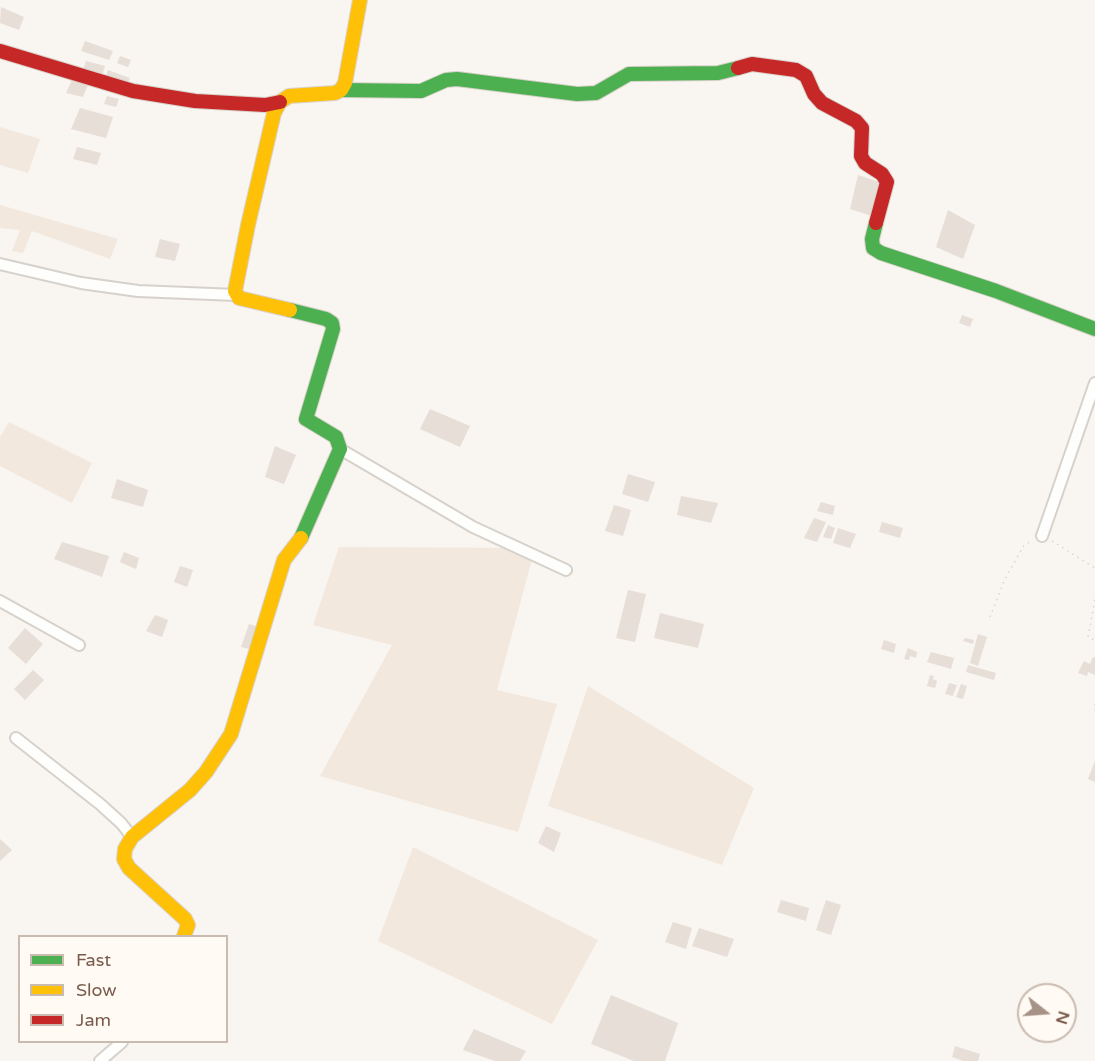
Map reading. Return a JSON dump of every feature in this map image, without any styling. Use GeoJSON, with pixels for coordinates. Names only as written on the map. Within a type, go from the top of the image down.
{"type":"FeatureCollection","features":[{"type":"Feature","properties":{"kind":"street"},"geometry":{"type":"LineString","coordinates":[[341,90],[345,83],[360,0]]}},
{"type":"Feature","properties":{"kind":"street"},"geometry":{"type":"LineString","coordinates":[[0,51],[133,91],[195,101],[265,105],[280,102],[290,96],[334,93],[341,90],[421,91],[446,80],[457,79],[586,94],[596,93],[629,74],[718,73],[752,64],[796,70],[806,76],[814,94],[822,103],[856,121],[862,128],[861,156],[865,163],[882,174],[887,182],[872,239],[873,248],[881,254],[996,291],[1095,329]]}},
{"type":"Feature","properties":{"kind":"street"},"geometry":{"type":"LineString","coordinates":[[236,295],[250,214],[273,113],[280,102]]}},
{"type":"Feature","properties":{"kind":"street"},"geometry":{"type":"LineString","coordinates":[[0,264],[81,283],[138,291],[236,295],[239,298],[326,319],[332,323],[333,328],[306,419],[336,436],[340,449],[301,539],[284,560],[237,719],[231,734],[206,772],[190,790],[132,837],[125,849],[124,859],[129,868],[185,919],[188,925],[184,935]]}},
{"type":"Feature","properties":{"kind":"street"},"geometry":{"type":"LineString","coordinates":[[1042,536],[1095,383]]}},
{"type":"Feature","properties":{"kind":"street"},"geometry":{"type":"LineString","coordinates":[[340,449],[472,527],[566,570]]}},
{"type":"Feature","properties":{"kind":"street"},"geometry":{"type":"LineString","coordinates":[[0,601],[80,645]]}},
{"type":"Feature","properties":{"kind":"street"},"geometry":{"type":"LineString","coordinates":[[15,738],[100,804],[122,824],[132,837]]}},
{"type":"Feature","properties":{"kind":"street"},"geometry":{"type":"LineString","coordinates":[[100,1061],[120,1043]]}},
{"type":"Feature","properties":{"kind":"path"},"geometry":{"type":"LineString","coordinates":[[990,617],[1004,581],[1024,544],[1042,536],[1095,568]]}},
{"type":"Feature","properties":{"kind":"path"},"geometry":{"type":"LineString","coordinates":[[1095,600],[1089,637],[1095,640]]}},
{"type":"Feature","properties":{"kind":"path"},"geometry":{"type":"LineString","coordinates":[[1095,705],[1095,711]]}},
{"type":"Feature","properties":{"kind":"shaded area"},"geometry":{"type":"Polygon","coordinates":[[[0,127],[40,139],[28,173],[0,165],[0,127]]]}},
{"type":"Feature","properties":{"kind":"shaded area"},"geometry":{"type":"Polygon","coordinates":[[[0,205],[118,239],[110,259],[32,231],[23,253],[12,251],[20,230],[0,228],[0,205]]]}},
{"type":"Feature","properties":{"kind":"shaded area"},"geometry":{"type":"Polygon","coordinates":[[[9,422],[92,463],[72,503],[0,466],[0,437],[9,422]]]}},
{"type":"Feature","properties":{"kind":"shaded area"},"geometry":{"type":"Polygon","coordinates":[[[339,547],[535,548],[497,690],[557,704],[518,832],[320,776],[392,645],[313,625],[339,547]]]}},
{"type":"Feature","properties":{"kind":"shaded area"},"geometry":{"type":"Polygon","coordinates":[[[588,686],[754,788],[722,865],[548,806],[588,686]]]}},
{"type":"Feature","properties":{"kind":"shaded area"},"geometry":{"type":"Polygon","coordinates":[[[413,847],[598,940],[552,1024],[378,941],[413,847]]]}},
{"type":"Feature","properties":{"kind":"building"},"geometry":{"type":"Polygon","coordinates":[[[1,7],[24,17],[19,30],[0,23],[1,7]]]}},
{"type":"Feature","properties":{"kind":"building"},"geometry":{"type":"Polygon","coordinates":[[[85,41],[113,51],[109,60],[81,51],[85,41]]]}},
{"type":"Feature","properties":{"kind":"building"},"geometry":{"type":"Polygon","coordinates":[[[120,56],[131,60],[128,67],[117,63],[120,56]]]}},
{"type":"Feature","properties":{"kind":"building"},"geometry":{"type":"Polygon","coordinates":[[[86,61],[105,66],[102,75],[83,70],[86,61]]]}},
{"type":"Feature","properties":{"kind":"building"},"geometry":{"type":"Polygon","coordinates":[[[108,70],[130,78],[126,86],[105,80],[108,70]]]}},
{"type":"Feature","properties":{"kind":"building"},"geometry":{"type":"Polygon","coordinates":[[[73,78],[89,82],[83,97],[66,93],[73,78]]]}},
{"type":"Feature","properties":{"kind":"building"},"geometry":{"type":"Polygon","coordinates":[[[107,96],[119,99],[116,107],[104,104],[107,96]]]}},
{"type":"Feature","properties":{"kind":"building"},"geometry":{"type":"Polygon","coordinates":[[[80,108],[113,117],[106,138],[71,129],[80,108]]]}},
{"type":"Feature","properties":{"kind":"building"},"geometry":{"type":"Polygon","coordinates":[[[77,147],[101,153],[97,165],[73,159],[77,147]]]}},
{"type":"Feature","properties":{"kind":"building"},"geometry":{"type":"Polygon","coordinates":[[[858,175],[882,183],[872,216],[850,209],[858,175]]]}},
{"type":"Feature","properties":{"kind":"building"},"geometry":{"type":"Polygon","coordinates":[[[948,210],[975,225],[963,259],[936,247],[948,210]]]}},
{"type":"Feature","properties":{"kind":"building"},"geometry":{"type":"Polygon","coordinates":[[[160,239],[180,244],[175,261],[155,257],[160,239]]]}},
{"type":"Feature","properties":{"kind":"building"},"geometry":{"type":"Polygon","coordinates":[[[962,315],[973,319],[970,327],[959,323],[962,315]]]}},
{"type":"Feature","properties":{"kind":"building"},"geometry":{"type":"Polygon","coordinates":[[[430,409],[470,426],[460,447],[420,429],[430,409]]]}},
{"type":"Feature","properties":{"kind":"building"},"geometry":{"type":"Polygon","coordinates":[[[275,446],[296,455],[284,484],[265,477],[275,446]]]}},
{"type":"Feature","properties":{"kind":"building"},"geometry":{"type":"Polygon","coordinates":[[[628,474],[655,482],[648,502],[622,494],[628,474]]]}},
{"type":"Feature","properties":{"kind":"building"},"geometry":{"type":"Polygon","coordinates":[[[117,479],[148,490],[143,507],[111,498],[117,479]]]}},
{"type":"Feature","properties":{"kind":"building"},"geometry":{"type":"Polygon","coordinates":[[[681,496],[718,503],[711,523],[677,515],[681,496]]]}},
{"type":"Feature","properties":{"kind":"building"},"geometry":{"type":"Polygon","coordinates":[[[821,502],[835,506],[833,515],[817,511],[821,502]]]}},
{"type":"Feature","properties":{"kind":"building"},"geometry":{"type":"Polygon","coordinates":[[[614,505],[631,510],[623,536],[605,531],[614,505]]]}},
{"type":"Feature","properties":{"kind":"building"},"geometry":{"type":"Polygon","coordinates":[[[814,518],[826,522],[817,542],[804,538],[814,518]]]}},
{"type":"Feature","properties":{"kind":"building"},"geometry":{"type":"Polygon","coordinates":[[[882,522],[903,528],[900,538],[879,532],[882,522]]]}},
{"type":"Feature","properties":{"kind":"building"},"geometry":{"type":"Polygon","coordinates":[[[828,525],[835,528],[831,539],[823,537],[828,525]]]}},
{"type":"Feature","properties":{"kind":"building"},"geometry":{"type":"Polygon","coordinates":[[[838,528],[856,534],[850,548],[833,543],[838,528]]]}},
{"type":"Feature","properties":{"kind":"building"},"geometry":{"type":"Polygon","coordinates":[[[62,542],[109,556],[102,577],[54,559],[62,542]]]}},
{"type":"Feature","properties":{"kind":"building"},"geometry":{"type":"Polygon","coordinates":[[[124,552],[139,558],[136,569],[120,562],[124,552]]]}},
{"type":"Feature","properties":{"kind":"building"},"geometry":{"type":"Polygon","coordinates":[[[180,566],[193,570],[187,587],[174,582],[180,566]]]}},
{"type":"Feature","properties":{"kind":"building"},"geometry":{"type":"Polygon","coordinates":[[[628,590],[646,594],[635,642],[616,638],[628,590]]]}},
{"type":"Feature","properties":{"kind":"building"},"geometry":{"type":"Polygon","coordinates":[[[660,613],[704,624],[698,648],[654,638],[660,613]]]}},
{"type":"Feature","properties":{"kind":"building"},"geometry":{"type":"Polygon","coordinates":[[[155,615],[168,620],[162,637],[146,631],[155,615]]]}},
{"type":"Feature","properties":{"kind":"building"},"geometry":{"type":"Polygon","coordinates":[[[249,624],[259,627],[253,650],[241,647],[249,624]]]}},
{"type":"Feature","properties":{"kind":"building"},"geometry":{"type":"Polygon","coordinates":[[[25,628],[43,644],[26,664],[8,648],[25,628]]]}},
{"type":"Feature","properties":{"kind":"building"},"geometry":{"type":"Polygon","coordinates":[[[978,634],[987,637],[978,666],[970,663],[978,634]]]}},
{"type":"Feature","properties":{"kind":"building"},"geometry":{"type":"Polygon","coordinates":[[[965,638],[974,640],[973,644],[963,641],[965,638]]]}},
{"type":"Feature","properties":{"kind":"building"},"geometry":{"type":"Polygon","coordinates":[[[884,640],[896,644],[894,653],[881,649],[884,640]]]}},
{"type":"Feature","properties":{"kind":"building"},"geometry":{"type":"Polygon","coordinates":[[[908,648],[917,652],[916,658],[910,656],[909,660],[904,659],[908,648]]]}},
{"type":"Feature","properties":{"kind":"building"},"geometry":{"type":"Polygon","coordinates":[[[931,652],[954,658],[951,669],[927,662],[931,652]]]}},
{"type":"Feature","properties":{"kind":"building"},"geometry":{"type":"Polygon","coordinates":[[[1093,657],[1095,658],[1095,675],[1088,672],[1087,676],[1078,673],[1084,661],[1090,664],[1093,657]]]}},
{"type":"Feature","properties":{"kind":"building"},"geometry":{"type":"Polygon","coordinates":[[[968,665],[996,673],[994,680],[966,672],[968,665]]]}},
{"type":"Feature","properties":{"kind":"building"},"geometry":{"type":"Polygon","coordinates":[[[33,670],[44,680],[25,700],[14,689],[33,670]]]}},
{"type":"Feature","properties":{"kind":"building"},"geometry":{"type":"Polygon","coordinates":[[[930,675],[934,676],[933,679],[937,681],[935,688],[927,686],[930,675]]]}},
{"type":"Feature","properties":{"kind":"building"},"geometry":{"type":"Polygon","coordinates":[[[949,683],[957,685],[953,696],[945,694],[949,683]]]}},
{"type":"Feature","properties":{"kind":"building"},"geometry":{"type":"Polygon","coordinates":[[[961,684],[967,686],[963,699],[956,697],[961,684]]]}},
{"type":"Feature","properties":{"kind":"building"},"geometry":{"type":"Polygon","coordinates":[[[1095,761],[1095,782],[1088,779],[1095,761]]]}},
{"type":"Feature","properties":{"kind":"building"},"geometry":{"type":"Polygon","coordinates":[[[546,826],[561,833],[554,852],[538,843],[546,826]]]}},
{"type":"Feature","properties":{"kind":"building"},"geometry":{"type":"Polygon","coordinates":[[[0,839],[12,850],[0,861],[0,839]]]}},
{"type":"Feature","properties":{"kind":"building"},"geometry":{"type":"Polygon","coordinates":[[[781,900],[809,908],[806,921],[777,912],[781,900]]]}},
{"type":"Feature","properties":{"kind":"building"},"geometry":{"type":"Polygon","coordinates":[[[826,900],[841,905],[831,935],[816,930],[826,900]]]}},
{"type":"Feature","properties":{"kind":"building"},"geometry":{"type":"Polygon","coordinates":[[[673,922],[692,928],[686,949],[665,942],[673,922]]]}},
{"type":"Feature","properties":{"kind":"building"},"geometry":{"type":"Polygon","coordinates":[[[699,928],[734,939],[727,957],[692,946],[699,928]]]}},
{"type":"Feature","properties":{"kind":"building"},"geometry":{"type":"Polygon","coordinates":[[[611,995],[678,1023],[665,1061],[634,1061],[591,1044],[611,995]]]}},
{"type":"Feature","properties":{"kind":"building"},"geometry":{"type":"Polygon","coordinates":[[[474,1029],[526,1051],[520,1061],[495,1061],[463,1050],[474,1029]]]}},
{"type":"Feature","properties":{"kind":"building"},"geometry":{"type":"Polygon","coordinates":[[[955,1046],[980,1054],[978,1061],[963,1061],[952,1057],[955,1046]]]}},
{"type":"Feature","properties":{"kind":"traffic: fast"},"geometry":{"type":"LineString","coordinates":[[341,90],[421,91],[446,80],[457,79],[577,94],[596,93],[629,74],[718,73],[738,68]]}},
{"type":"Feature","properties":{"kind":"traffic: fast"},"geometry":{"type":"LineString","coordinates":[[876,223],[872,239],[873,248],[881,253],[996,291],[1095,329]]}},
{"type":"Feature","properties":{"kind":"traffic: fast"},"geometry":{"type":"LineString","coordinates":[[290,310],[326,319],[332,323],[333,329],[306,419],[336,437],[340,449],[301,538]]}},
{"type":"Feature","properties":{"kind":"traffic: slow"},"geometry":{"type":"LineString","coordinates":[[290,310],[239,298],[235,291],[248,225],[274,113],[280,102],[289,96],[335,93],[341,90],[345,83],[360,0]]}},
{"type":"Feature","properties":{"kind":"traffic: slow"},"geometry":{"type":"LineString","coordinates":[[184,935],[188,925],[185,919],[129,868],[124,859],[125,849],[132,837],[190,790],[206,772],[231,734],[284,560],[301,538]]}},
{"type":"Feature","properties":{"kind":"traffic: jam"},"geometry":{"type":"LineString","coordinates":[[0,51],[133,91],[195,101],[265,105],[280,102]]}},
{"type":"Feature","properties":{"kind":"traffic: jam"},"geometry":{"type":"LineString","coordinates":[[738,68],[752,64],[796,70],[806,76],[814,94],[822,103],[856,121],[862,128],[861,156],[865,163],[882,174],[887,182],[876,223]]}}]}
